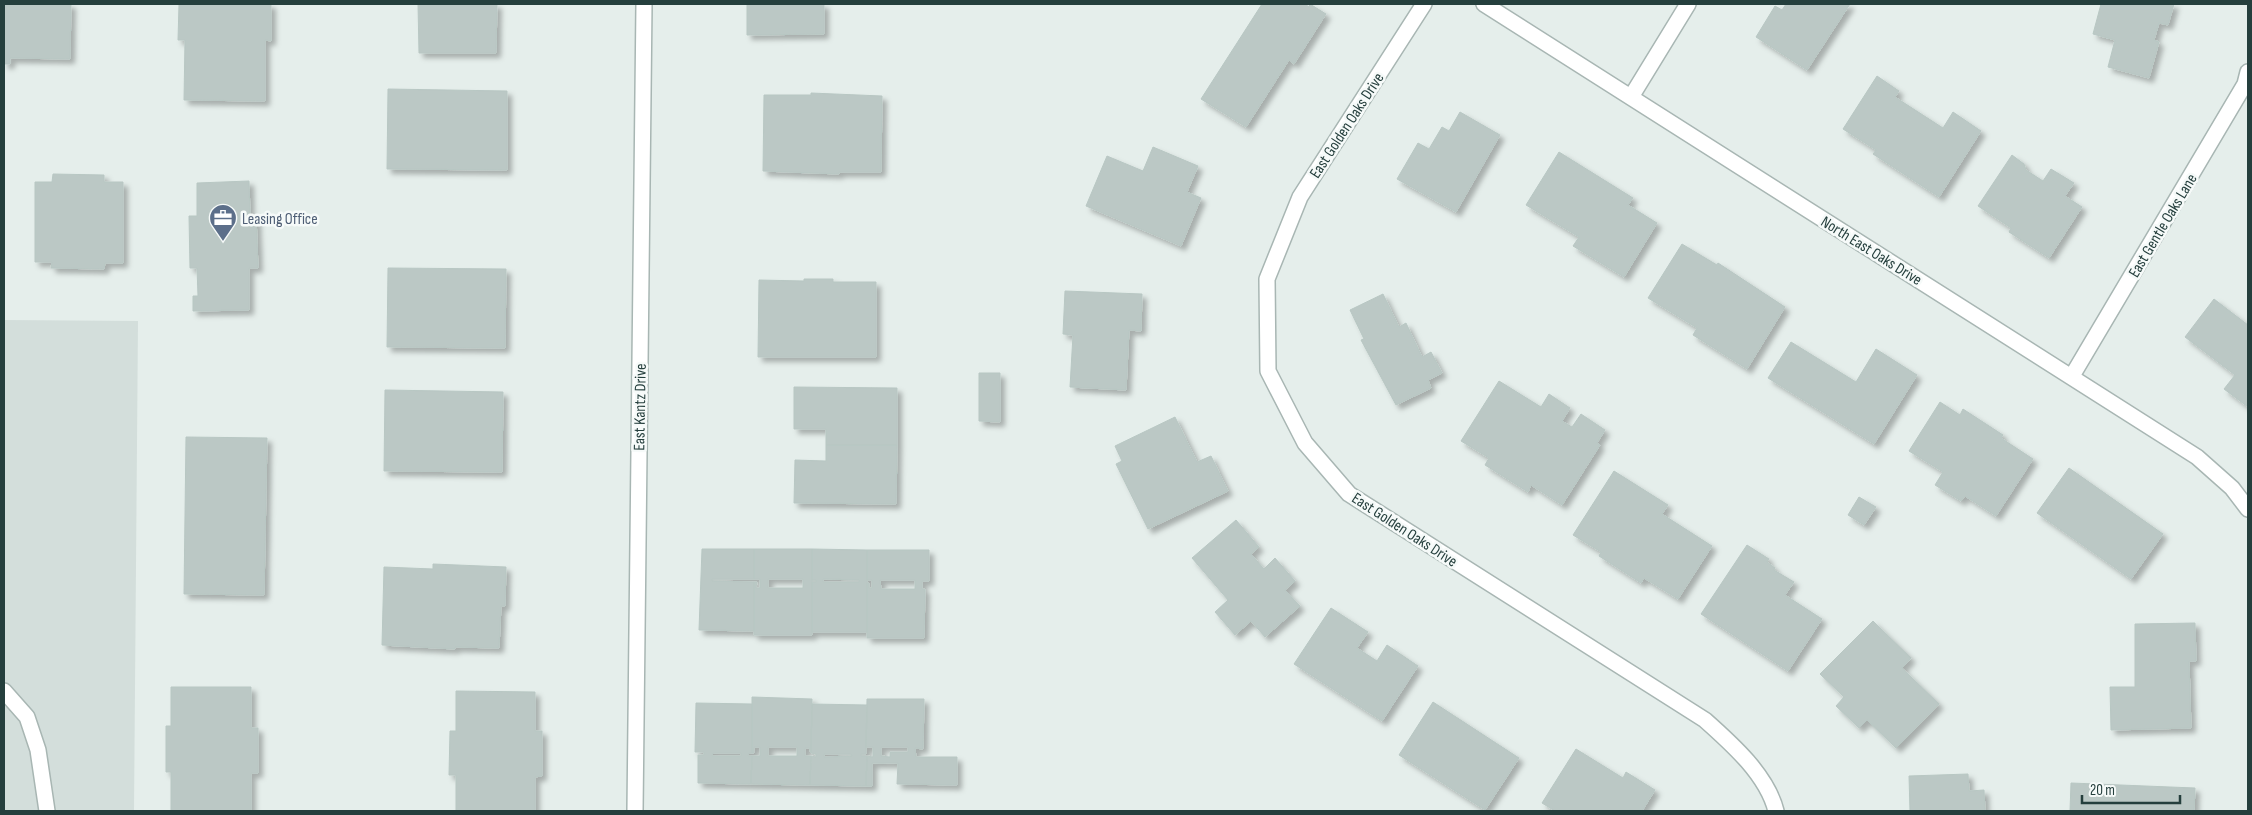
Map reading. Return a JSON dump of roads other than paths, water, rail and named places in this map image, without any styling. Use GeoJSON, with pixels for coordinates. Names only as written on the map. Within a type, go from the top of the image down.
{"type":"FeatureCollection","features":[{"type":"Feature","properties":{"kind":"street","name":"East Kantz Drive"},"geometry":{"type":"LineString","coordinates":[[635,811],[644,4]]}},
{"type":"Feature","properties":{"kind":"street","name":"East Golden Oaks Drive"},"geometry":{"type":"LineString","coordinates":[[1424,4],[1300,197],[1267,279],[1268,371],[1306,443],[1349,494],[1705,720],[1744,755],[1774,802],[1776,811]]}},
{"type":"Feature","properties":{"kind":"street","name":"North East Oaks Drive"},"geometry":{"type":"LineString","coordinates":[[1484,4],[2198,457],[2232,488],[2248,509]]}},
{"type":"Feature","properties":{"kind":"street"},"geometry":{"type":"LineString","coordinates":[[1631,97],[1688,4]]}},
{"type":"Feature","properties":{"kind":"street","name":"East Gentle Oaks Lane"},"geometry":{"type":"LineString","coordinates":[[2072,376],[2245,84],[2248,72]]}},
{"type":"Feature","properties":{"kind":"street"},"geometry":{"type":"LineString","coordinates":[[4,691],[28,717],[38,750],[47,811]]}},
{"type":"Feature","properties":{"kind":"place","name":"Leasing Office"},"geometry":{"type":"Point","coordinates":[223,242]}}]}
